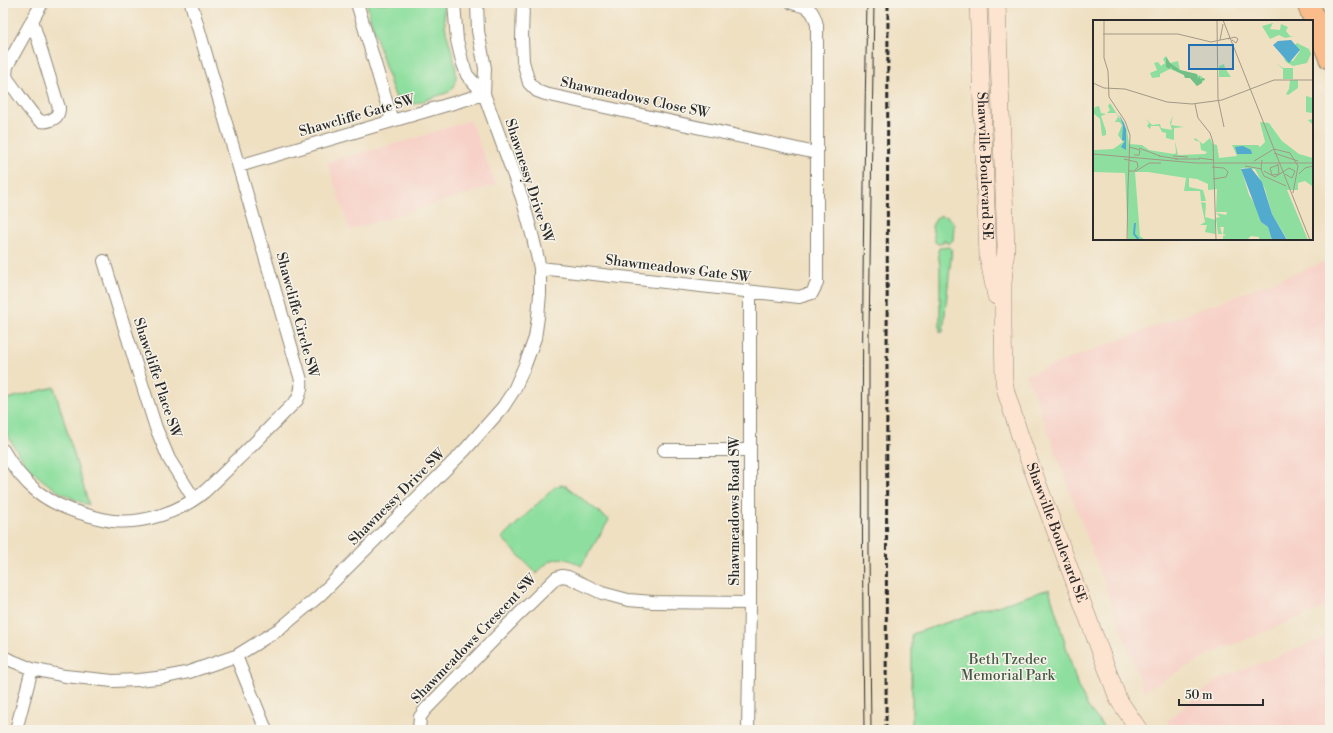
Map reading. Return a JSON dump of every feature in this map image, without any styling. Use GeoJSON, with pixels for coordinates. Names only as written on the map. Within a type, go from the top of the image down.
{"type":"FeatureCollection","features":[{"type":"Feature","properties":{"kind":"highway"},"geometry":{"type":"LineString","coordinates":[[1308,3],[1330,58]]}},
{"type":"Feature","properties":{"kind":"street"},"geometry":{"type":"LineString","coordinates":[[32,20],[60,108],[55,118],[47,122],[34,116],[6,75],[7,66],[32,20],[42,3]]}},
{"type":"Feature","properties":{"kind":"street","name":"Shawcliffe Circle SW"},"geometry":{"type":"LineString","coordinates":[[3,450],[11,463],[30,487],[53,503],[76,512],[113,521],[132,521],[153,518],[170,512],[194,499],[216,481],[297,400],[301,391],[301,380],[240,166],[191,3]]}},
{"type":"Feature","properties":{"kind":"street"},"geometry":{"type":"LineString","coordinates":[[357,3],[392,121]]}},
{"type":"Feature","properties":{"kind":"street","name":"Shawnessy Drive SW"},"geometry":{"type":"LineString","coordinates":[[3,657],[32,669],[64,676],[87,680],[113,681],[166,677],[190,672],[236,656],[281,628],[319,596],[465,450],[503,407],[514,390],[535,338],[540,294],[540,268],[522,198],[484,94],[467,75],[462,61],[457,40],[454,3]]}},
{"type":"Feature","properties":{"kind":"street","name":"Shawnessy Drive SW"},"geometry":{"type":"LineString","coordinates":[[476,3],[478,31],[485,68],[484,94]]}},
{"type":"Feature","properties":{"kind":"street","name":"Shawmeadows Close SW"},"geometry":{"type":"LineString","coordinates":[[523,3],[523,61],[529,83],[537,91],[816,153]]}},
{"type":"Feature","properties":{"kind":"street"},"geometry":{"type":"LineString","coordinates":[[792,3],[809,8],[814,14],[818,25],[816,153]]}},
{"type":"Feature","properties":{"kind":"street","name":"Shawville Boulevard SE"},"geometry":{"type":"LineString","coordinates":[[978,3],[988,256],[1003,327]]}},
{"type":"Feature","properties":{"kind":"street","name":"Shawville Boulevard SE"},"geometry":{"type":"LineString","coordinates":[[997,3],[1006,247],[1003,284],[1004,381],[1012,413],[1020,436],[1118,699],[1140,730]]}},
{"type":"Feature","properties":{"kind":"street","name":"Shawcliffe Gate SW"},"geometry":{"type":"LineString","coordinates":[[240,166],[484,94]]}},
{"type":"Feature","properties":{"kind":"street","name":"Shawmeadows Gate SW"},"geometry":{"type":"LineString","coordinates":[[540,268],[799,298],[812,293],[817,283],[816,153]]}},
{"type":"Feature","properties":{"kind":"street","name":"Shawcliffe Place SW"},"geometry":{"type":"LineString","coordinates":[[104,261],[136,368],[156,428],[169,459],[194,499]]}},
{"type":"Feature","properties":{"kind":"street","name":"Shawmeadows Road SW"},"geometry":{"type":"LineString","coordinates":[[748,730],[750,603],[750,292]]}},
{"type":"Feature","properties":{"kind":"street"},"geometry":{"type":"LineString","coordinates":[[664,450],[750,450]]}},
{"type":"Feature","properties":{"kind":"street","name":"Shawmeadows Crescent SW"},"geometry":{"type":"LineString","coordinates":[[419,730],[420,717],[425,710],[518,614],[556,578],[562,576],[568,577],[602,593],[628,600],[654,602],[750,603]]}},
{"type":"Feature","properties":{"kind":"street"},"geometry":{"type":"LineString","coordinates":[[236,656],[266,730]]}},
{"type":"Feature","properties":{"kind":"street"},"geometry":{"type":"LineString","coordinates":[[16,730],[32,669]]}},
{"type":"Feature","properties":{"kind":"shaded area"},"geometry":{"type":"Polygon","coordinates":[[[470,120],[496,185],[350,230],[327,162],[413,139],[470,120]]]}},
{"type":"Feature","properties":{"kind":"shaded area"},"geometry":{"type":"Polygon","coordinates":[[[1330,260],[1330,605],[1210,654],[1144,691],[1027,375],[1330,260]]]}},
{"type":"Feature","properties":{"kind":"shaded area"},"geometry":{"type":"Polygon","coordinates":[[[1330,636],[1330,730],[1174,730],[1167,721],[1219,679],[1330,636]]]}},
{"type":"Feature","properties":{"kind":"green space"},"geometry":{"type":"Polygon","coordinates":[[[367,3],[444,3],[446,32],[456,69],[454,86],[449,92],[414,104],[407,104],[396,98],[369,14],[367,3]]]}},
{"type":"Feature","properties":{"kind":"green space"},"geometry":{"type":"Polygon","coordinates":[[[939,216],[948,217],[954,224],[953,240],[950,243],[946,243],[945,240],[943,241],[944,243],[938,244],[935,242],[932,226],[939,216]]]}},
{"type":"Feature","properties":{"kind":"green space"},"geometry":{"type":"Polygon","coordinates":[[[950,247],[952,249],[943,332],[940,332],[940,267],[938,251],[939,248],[950,247]]]}},
{"type":"Feature","properties":{"kind":"green space"},"geometry":{"type":"Polygon","coordinates":[[[54,387],[89,505],[65,495],[34,473],[18,453],[4,427],[3,400],[54,387]]]}},
{"type":"Feature","properties":{"kind":"green space"},"geometry":{"type":"Polygon","coordinates":[[[560,485],[566,486],[609,520],[581,566],[568,560],[557,559],[547,563],[537,574],[502,538],[555,487],[560,485]]]}},
{"type":"Feature","properties":{"kind":"green space","name":"Beth Tzedec Memorial Park"},"geometry":{"type":"Polygon","coordinates":[[[1049,589],[1078,687],[1088,707],[1106,730],[912,730],[912,634],[1049,589]]]}},
{"type":"Feature","properties":{"kind":"tram line"},"geometry":{"type":"LineString","coordinates":[[864,730],[862,366],[867,3]]}},
{"type":"Feature","properties":{"kind":"tram line"},"geometry":{"type":"LineString","coordinates":[[871,730],[869,334],[874,3]]}},
{"type":"Feature","properties":{"kind":"railway"},"geometry":{"type":"LineString","coordinates":[[886,730],[888,3]]}}]}
